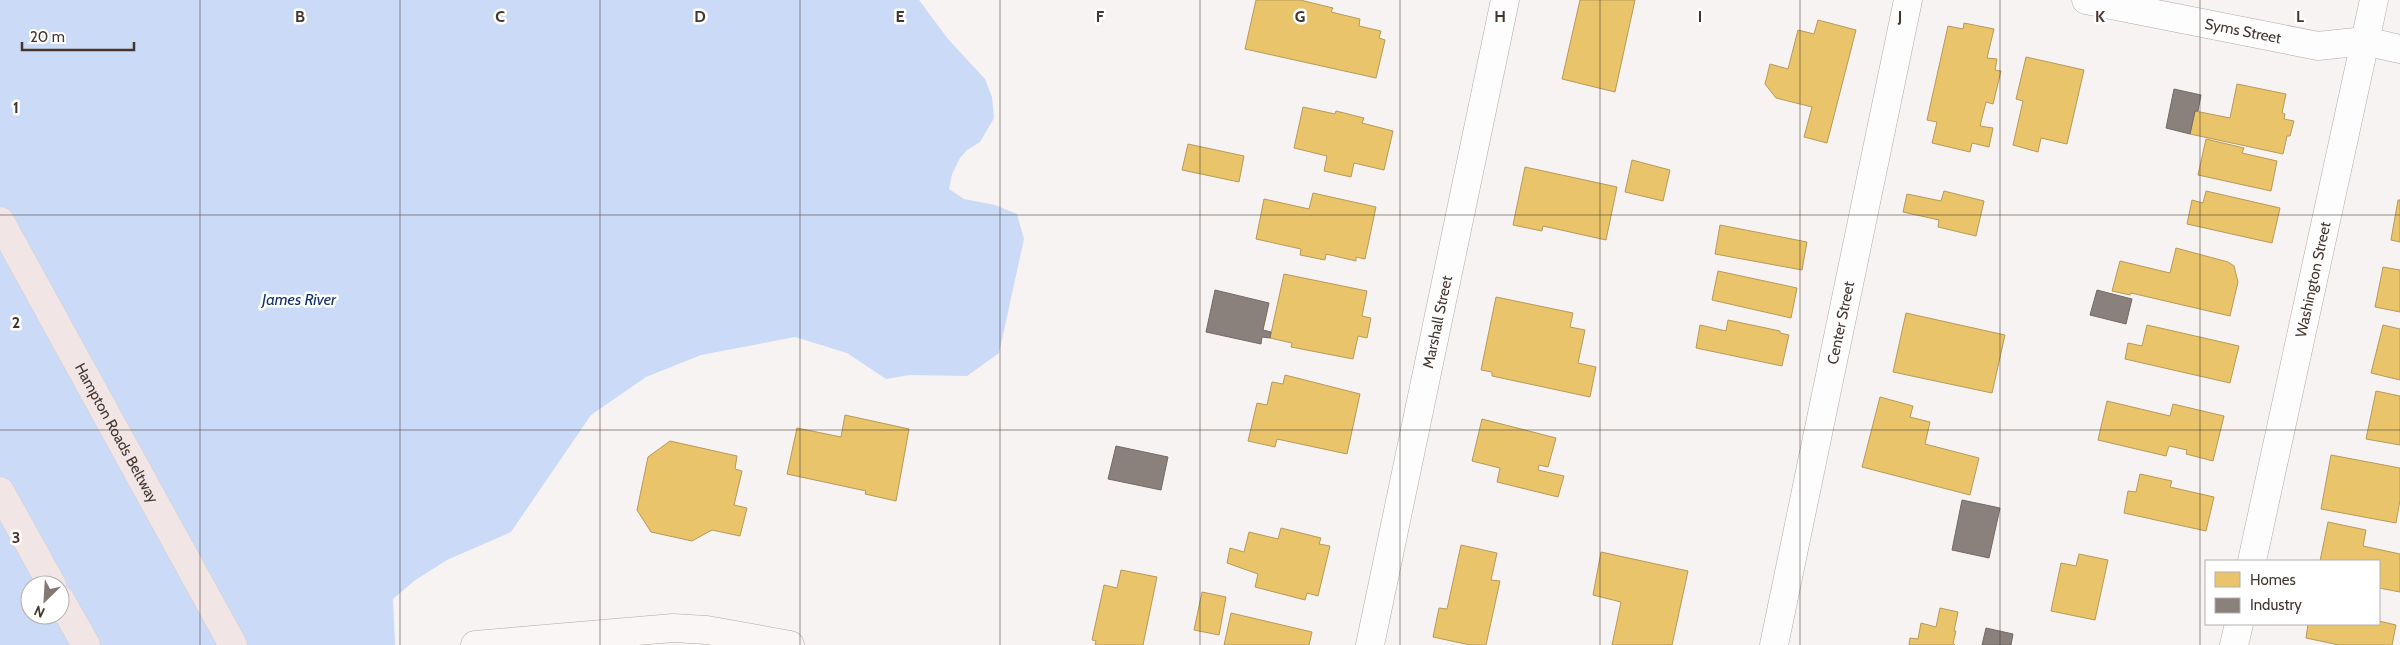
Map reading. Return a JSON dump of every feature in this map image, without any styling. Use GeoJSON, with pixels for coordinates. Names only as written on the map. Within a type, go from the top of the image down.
{"type":"FeatureCollection","features":[{"type":"Feature","properties":{"kind":"highway","name":"Hampton Roads Beltway"},"geometry":{"type":"LineString","coordinates":[[0,222],[233,645]]}},
{"type":"Feature","properties":{"kind":"highway"},"geometry":{"type":"LineString","coordinates":[[0,491],[46,575]]}},
{"type":"Feature","properties":{"kind":"highway"},"geometry":{"type":"LineString","coordinates":[[70,617],[86,645]]}},
{"type":"Feature","properties":{"kind":"main road"},"geometry":{"type":"LineString","coordinates":[[475,645],[663,628],[691,637],[790,645]]}},
{"type":"Feature","properties":{"kind":"street","name":"Marshall Street"},"geometry":{"type":"LineString","coordinates":[[1370,645],[1505,0]]}},
{"type":"Feature","properties":{"kind":"street","name":"Center Street"},"geometry":{"type":"LineString","coordinates":[[1774,645],[1908,0]]}},
{"type":"Feature","properties":{"kind":"street","name":"Syms Street"},"geometry":{"type":"LineString","coordinates":[[2086,0],[2318,46],[2365,41],[2400,49]]}},
{"type":"Feature","properties":{"kind":"street","name":"Washington Street"},"geometry":{"type":"LineString","coordinates":[[2252,560],[2374,0]]}},
{"type":"Feature","properties":{"kind":"street"},"geometry":{"type":"LineString","coordinates":[[2234,645],[2239,625]]}},
{"type":"Feature","properties":{"kind":"water","name":"James River"},"geometry":{"type":"Polygon","coordinates":[[[0,0],[919,0],[948,39],[985,79],[992,97],[994,118],[980,142],[967,150],[960,158],[952,174],[949,189],[964,199],[995,205],[1017,214],[1024,239],[999,353],[967,376],[910,375],[886,379],[847,353],[795,337],[701,355],[646,377],[591,415],[511,532],[447,560],[414,581],[393,599],[395,645],[0,645],[0,0]]]}},
{"type":"Feature","properties":{"kind":"building: Homes"},"geometry":{"type":"Polygon","coordinates":[[[1256,0],[1300,0],[1333,8],[1331,12],[1360,19],[1359,26],[1381,31],[1379,38],[1385,40],[1376,78],[1245,49],[1256,0]]]}},
{"type":"Feature","properties":{"kind":"building: Homes"},"geometry":{"type":"Polygon","coordinates":[[[1580,0],[1635,0],[1615,92],[1562,79],[1580,0]]]}},
{"type":"Feature","properties":{"kind":"building: Homes"},"geometry":{"type":"Polygon","coordinates":[[[1818,20],[1856,30],[1827,143],[1804,137],[1812,107],[1776,98],[1765,84],[1770,64],[1788,69],[1798,30],[1814,34],[1818,20]]]}},
{"type":"Feature","properties":{"kind":"building: Homes"},"geometry":{"type":"Polygon","coordinates":[[[1964,23],[1994,29],[1987,58],[1997,59],[1995,70],[2001,71],[1993,104],[1986,102],[1980,126],[1993,128],[1989,147],[1972,143],[1970,152],[1932,143],[1937,122],[1927,120],[1948,26],[1963,29],[1964,23]]]}},
{"type":"Feature","properties":{"kind":"building: Homes"},"geometry":{"type":"Polygon","coordinates":[[[2026,57],[2084,70],[2067,144],[2041,138],[2038,152],[2013,145],[2023,101],[2016,99],[2026,57]]]}},
{"type":"Feature","properties":{"kind":"building: Homes"},"geometry":{"type":"Polygon","coordinates":[[[2237,84],[2286,94],[2282,113],[2285,114],[2284,119],[2294,121],[2290,136],[2287,136],[2283,154],[2190,134],[2195,111],[2230,118],[2237,84]]]}},
{"type":"Feature","properties":{"kind":"building: Homes"},"geometry":{"type":"Polygon","coordinates":[[[1303,107],[1335,114],[1336,111],[1364,118],[1362,123],[1393,131],[1384,170],[1354,163],[1351,177],[1324,171],[1327,156],[1294,148],[1303,107]]]}},
{"type":"Feature","properties":{"kind":"building: Homes"},"geometry":{"type":"Polygon","coordinates":[[[2206,139],[2244,148],[2242,153],[2277,161],[2271,191],[2198,175],[2206,139]]]}},
{"type":"Feature","properties":{"kind":"building: Homes"},"geometry":{"type":"Polygon","coordinates":[[[1188,144],[1244,156],[1239,182],[1182,170],[1188,144]]]}},
{"type":"Feature","properties":{"kind":"building: Homes"},"geometry":{"type":"Polygon","coordinates":[[[1632,160],[1670,170],[1663,201],[1625,192],[1632,160]]]}},
{"type":"Feature","properties":{"kind":"building: Homes"},"geometry":{"type":"Polygon","coordinates":[[[1525,167],[1617,187],[1606,240],[1543,226],[1542,231],[1513,225],[1525,167]]]}},
{"type":"Feature","properties":{"kind":"building: Homes"},"geometry":{"type":"Polygon","coordinates":[[[1944,191],[1984,201],[1976,236],[1938,227],[1939,220],[1903,212],[1907,194],[1941,201],[1944,191]]]}},
{"type":"Feature","properties":{"kind":"building: Homes"},"geometry":{"type":"Polygon","coordinates":[[[2206,191],[2280,208],[2272,243],[2187,224],[2192,200],[2203,203],[2206,191]]]}},
{"type":"Feature","properties":{"kind":"building: Homes"},"geometry":{"type":"Polygon","coordinates":[[[1313,193],[1376,207],[1365,259],[1356,257],[1356,261],[1326,254],[1325,260],[1300,255],[1301,249],[1256,239],[1264,199],[1309,209],[1313,193]]]}},
{"type":"Feature","properties":{"kind":"building: Homes"},"geometry":{"type":"Polygon","coordinates":[[[2398,200],[2400,200],[2400,242],[2391,240],[2398,200]]]}},
{"type":"Feature","properties":{"kind":"building: Homes"},"geometry":{"type":"Polygon","coordinates":[[[1720,225],[1807,242],[1802,270],[1715,254],[1720,225]]]}},
{"type":"Feature","properties":{"kind":"building: Homes"},"geometry":{"type":"Polygon","coordinates":[[[2176,248],[2228,262],[2234,266],[2238,282],[2230,316],[2131,293],[2130,295],[2112,291],[2120,261],[2170,273],[2176,248]]]}},
{"type":"Feature","properties":{"kind":"building: Homes"},"geometry":{"type":"Polygon","coordinates":[[[2383,267],[2400,270],[2400,312],[2375,307],[2383,267]]]}},
{"type":"Feature","properties":{"kind":"building: Homes"},"geometry":{"type":"Polygon","coordinates":[[[1718,271],[1797,288],[1791,318],[1712,300],[1718,271]]]}},
{"type":"Feature","properties":{"kind":"building: Homes"},"geometry":{"type":"Polygon","coordinates":[[[1284,274],[1367,291],[1362,316],[1371,318],[1367,338],[1358,336],[1353,359],[1291,347],[1292,343],[1270,338],[1284,274]]]}},
{"type":"Feature","properties":{"kind":"building: Homes"},"geometry":{"type":"Polygon","coordinates":[[[1496,297],[1573,313],[1570,327],[1585,330],[1578,363],[1596,367],[1590,397],[1492,376],[1492,372],[1481,370],[1496,297]]]}},
{"type":"Feature","properties":{"kind":"building: Homes"},"geometry":{"type":"Polygon","coordinates":[[[1906,313],[2005,335],[1992,393],[1893,372],[1906,313]]]}},
{"type":"Feature","properties":{"kind":"building: Homes"},"geometry":{"type":"Polygon","coordinates":[[[1728,320],[1780,331],[1780,333],[1789,335],[1782,366],[1696,348],[1700,325],[1726,331],[1728,320]]]}},
{"type":"Feature","properties":{"kind":"building: Homes"},"geometry":{"type":"Polygon","coordinates":[[[2147,325],[2239,346],[2230,383],[2125,359],[2128,343],[2142,346],[2147,325]]]}},
{"type":"Feature","properties":{"kind":"building: Homes"},"geometry":{"type":"Polygon","coordinates":[[[2383,325],[2400,329],[2400,380],[2371,373],[2383,325]]]}},
{"type":"Feature","properties":{"kind":"building: Homes"},"geometry":{"type":"Polygon","coordinates":[[[1285,375],[1360,394],[1347,454],[1277,439],[1275,447],[1248,441],[1257,403],[1267,405],[1272,382],[1283,384],[1285,375]]]}},
{"type":"Feature","properties":{"kind":"building: Homes"},"geometry":{"type":"Polygon","coordinates":[[[2376,391],[2400,396],[2400,445],[2366,439],[2376,391]]]}},
{"type":"Feature","properties":{"kind":"building: Homes"},"geometry":{"type":"Polygon","coordinates":[[[1880,397],[1913,406],[1910,417],[1930,422],[1925,444],[1979,458],[1970,495],[1862,467],[1880,397]]]}},
{"type":"Feature","properties":{"kind":"building: Homes"},"geometry":{"type":"Polygon","coordinates":[[[2107,401],[2170,416],[2173,404],[2224,416],[2213,461],[2186,454],[2187,450],[2169,446],[2166,456],[2098,440],[2107,401]]]}},
{"type":"Feature","properties":{"kind":"building: Homes"},"geometry":{"type":"Polygon","coordinates":[[[845,415],[909,429],[896,501],[865,494],[866,491],[787,474],[797,428],[841,437],[845,415]]]}},
{"type":"Feature","properties":{"kind":"building: Homes"},"geometry":{"type":"Polygon","coordinates":[[[1482,419],[1556,438],[1548,467],[1539,465],[1538,470],[1564,476],[1558,497],[1497,482],[1500,468],[1472,461],[1482,419]]]}},
{"type":"Feature","properties":{"kind":"building: Homes"},"geometry":{"type":"Polygon","coordinates":[[[670,441],[737,456],[735,469],[742,471],[734,505],[747,508],[740,536],[712,530],[692,541],[651,532],[637,510],[648,457],[670,441]]]}},
{"type":"Feature","properties":{"kind":"building: Homes"},"geometry":{"type":"Polygon","coordinates":[[[2331,455],[2400,468],[2400,500],[2396,523],[2321,509],[2331,455]]]}},
{"type":"Feature","properties":{"kind":"building: Homes"},"geometry":{"type":"Polygon","coordinates":[[[2140,474],[2172,481],[2170,487],[2214,497],[2206,531],[2124,513],[2128,491],[2136,492],[2140,474]]]}},
{"type":"Feature","properties":{"kind":"building: Homes"},"geometry":{"type":"Polygon","coordinates":[[[2328,522],[2366,530],[2363,546],[2400,554],[2400,592],[2380,588],[2380,560],[2320,560],[2328,522]]]}},
{"type":"Feature","properties":{"kind":"building: Homes"},"geometry":{"type":"Polygon","coordinates":[[[1281,528],[1321,538],[1319,544],[1330,546],[1318,596],[1307,593],[1305,600],[1255,587],[1258,574],[1227,563],[1230,548],[1244,552],[1249,532],[1278,539],[1281,528]]]}},
{"type":"Feature","properties":{"kind":"building: Homes"},"geometry":{"type":"Polygon","coordinates":[[[1461,545],[1497,553],[1491,580],[1500,581],[1486,645],[1470,645],[1433,637],[1439,608],[1447,609],[1461,545]]]}},
{"type":"Feature","properties":{"kind":"building: Homes"},"geometry":{"type":"Polygon","coordinates":[[[1601,552],[1688,571],[1672,645],[1612,645],[1621,602],[1593,595],[1601,552]]]}},
{"type":"Feature","properties":{"kind":"building: Homes"},"geometry":{"type":"Polygon","coordinates":[[[2079,554],[2108,560],[2095,620],[2051,611],[2061,563],[2076,566],[2079,554]]]}},
{"type":"Feature","properties":{"kind":"building: Homes"},"geometry":{"type":"Polygon","coordinates":[[[1121,570],[1157,577],[1143,645],[1095,645],[1096,641],[1092,640],[1104,585],[1117,588],[1121,570]]]}},
{"type":"Feature","properties":{"kind":"building: Homes"},"geometry":{"type":"Polygon","coordinates":[[[1202,592],[1226,597],[1219,635],[1194,630],[1202,592]]]}},
{"type":"Feature","properties":{"kind":"building: Homes"},"geometry":{"type":"Polygon","coordinates":[[[1940,608],[1958,612],[1954,631],[1956,631],[1953,643],[1955,645],[1909,645],[1910,638],[1918,639],[1921,623],[1936,627],[1940,608]]]}},
{"type":"Feature","properties":{"kind":"building: Homes"},"geometry":{"type":"Polygon","coordinates":[[[1231,613],[1312,632],[1309,645],[1224,645],[1231,613]]]}},
{"type":"Feature","properties":{"kind":"building: Homes"},"geometry":{"type":"Polygon","coordinates":[[[2380,621],[2396,625],[2392,645],[2339,645],[2306,638],[2308,625],[2380,625],[2380,621]]]}},
{"type":"Feature","properties":{"kind":"building: Industry"},"geometry":{"type":"Polygon","coordinates":[[[2174,89],[2201,95],[2190,134],[2166,128],[2174,89]]]}},
{"type":"Feature","properties":{"kind":"building: Industry"},"geometry":{"type":"Polygon","coordinates":[[[1215,290],[1269,303],[1263,330],[1271,332],[1270,338],[1262,337],[1261,344],[1206,332],[1215,290]]]}},
{"type":"Feature","properties":{"kind":"building: Industry"},"geometry":{"type":"Polygon","coordinates":[[[2097,290],[2132,299],[2126,324],[2090,315],[2097,290]]]}},
{"type":"Feature","properties":{"kind":"building: Industry"},"geometry":{"type":"Polygon","coordinates":[[[1116,446],[1168,457],[1161,490],[1108,479],[1116,446]]]}},
{"type":"Feature","properties":{"kind":"building: Industry"},"geometry":{"type":"Polygon","coordinates":[[[1962,500],[2000,508],[1989,558],[1952,550],[1962,500]]]}},
{"type":"Feature","properties":{"kind":"building: Industry"},"geometry":{"type":"Polygon","coordinates":[[[1986,628],[2013,634],[2011,645],[1982,645],[1986,628]]]}}]}
